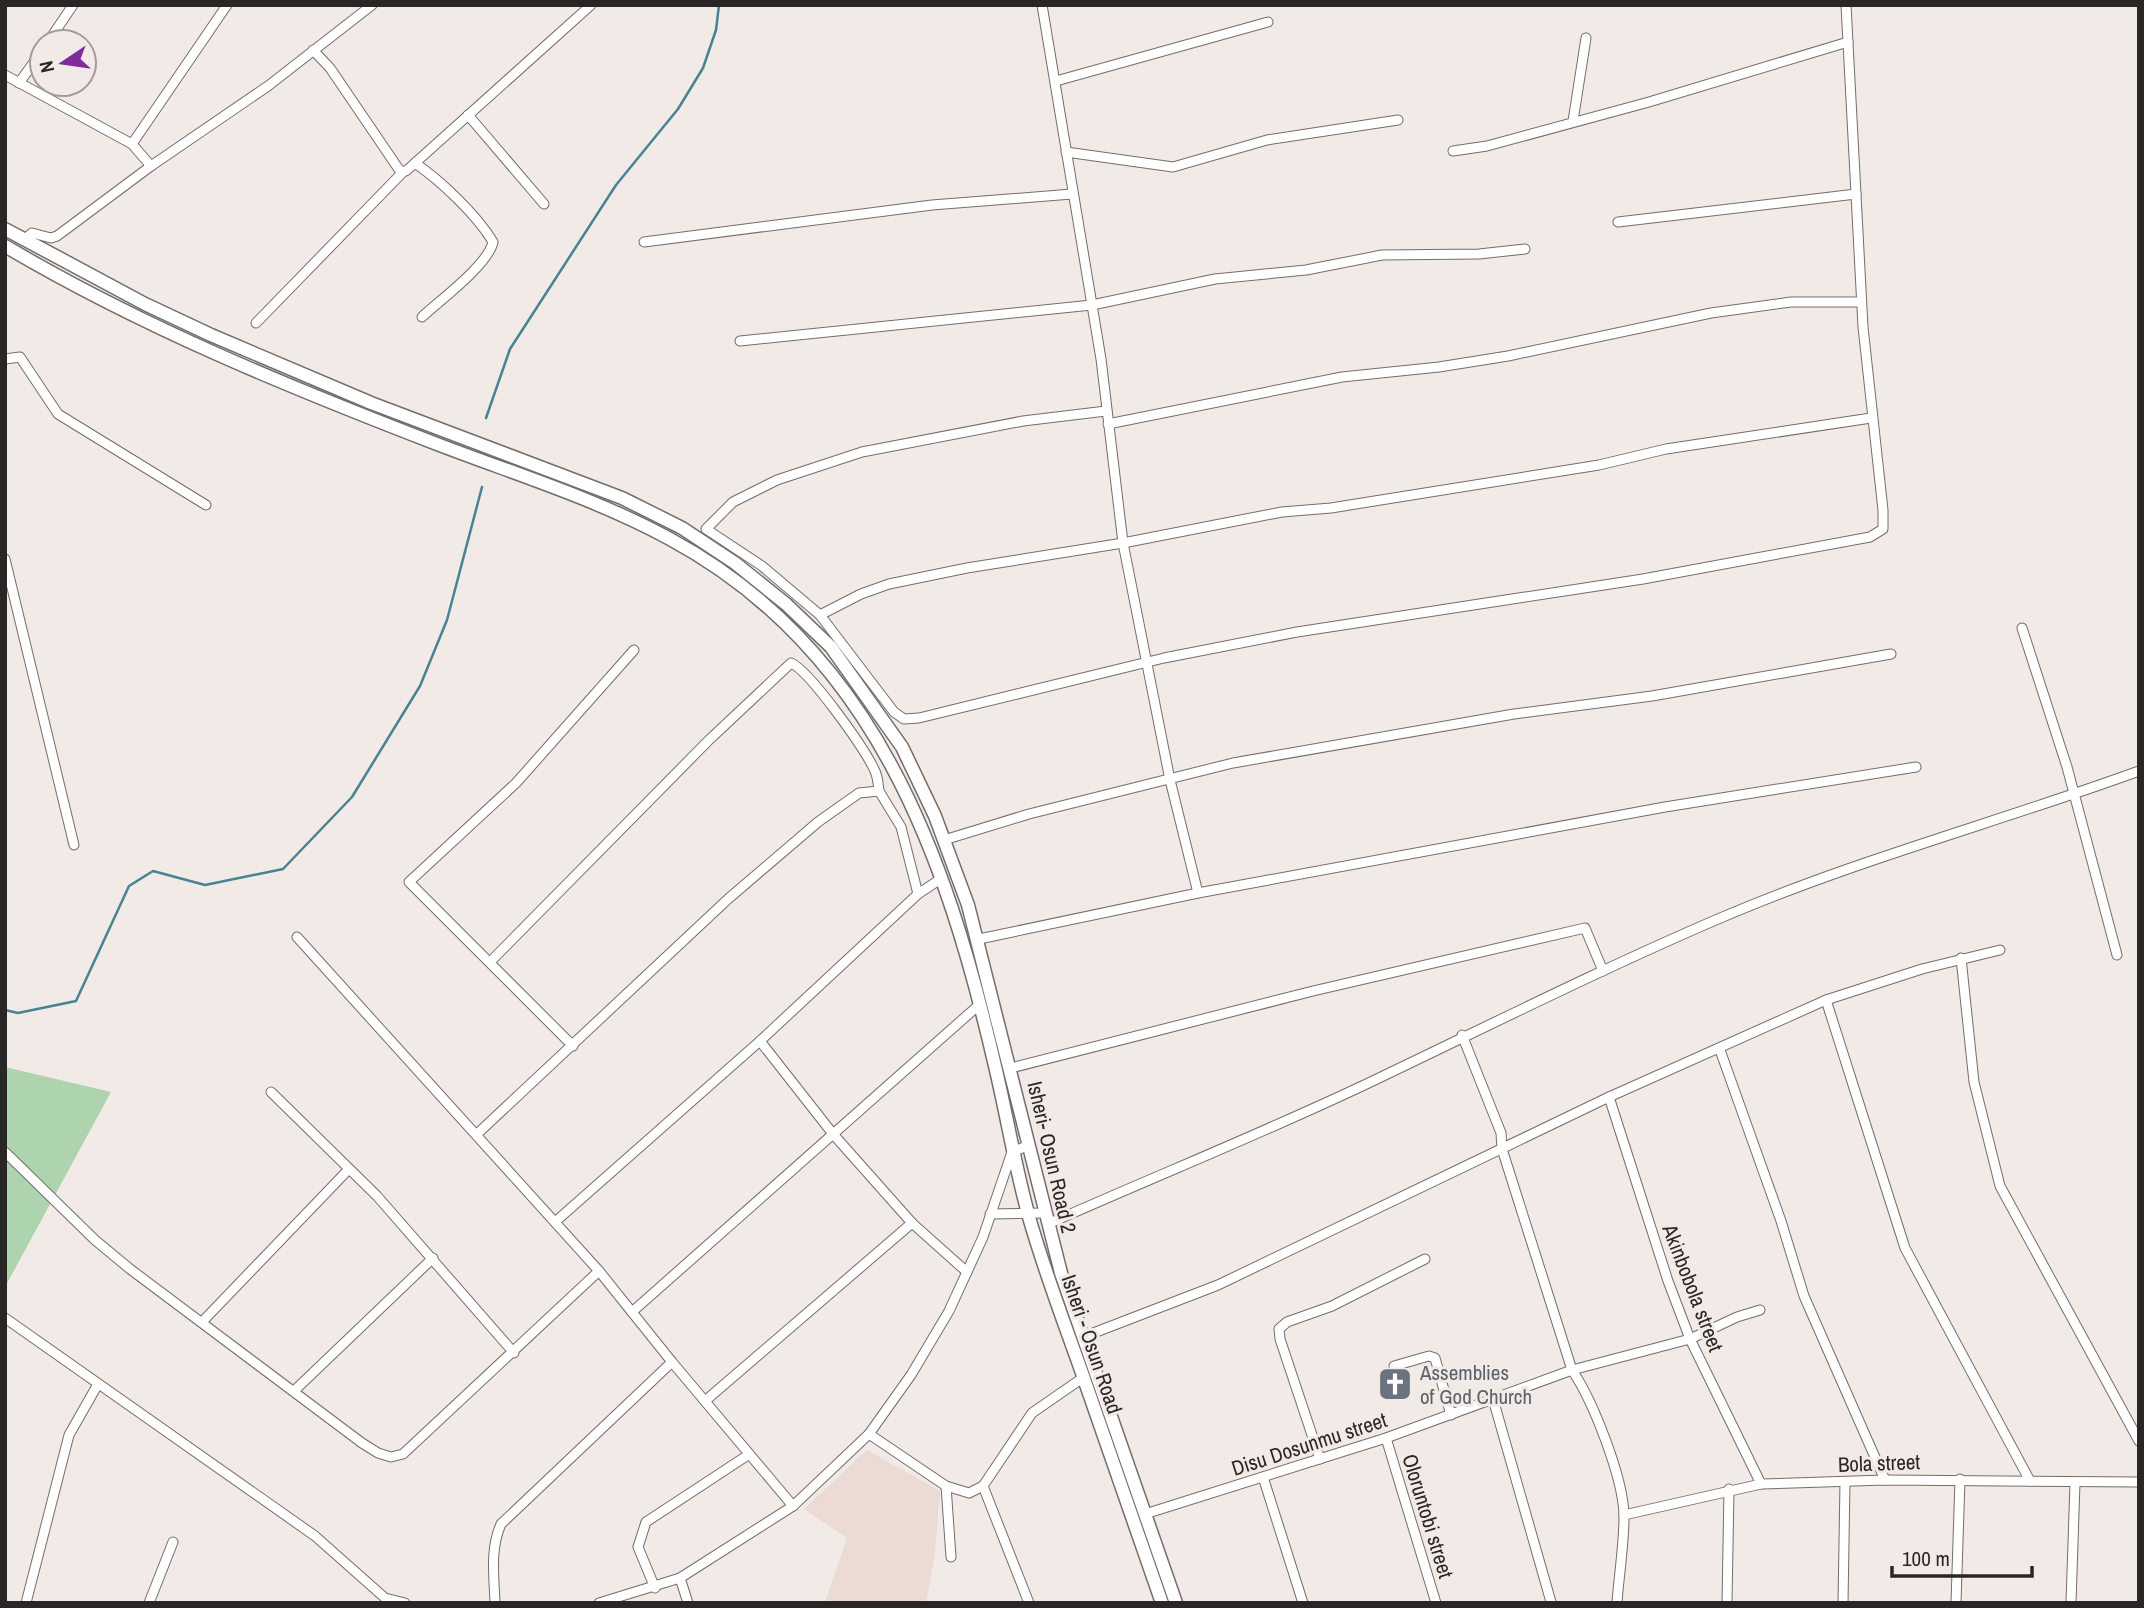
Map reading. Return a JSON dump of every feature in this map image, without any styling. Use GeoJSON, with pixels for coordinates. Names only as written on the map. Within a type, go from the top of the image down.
{"type":"FeatureCollection","features":[{"type":"Feature","properties":{"kind":"main road","name":"Isheri- Osun Road 2"},"geometry":{"type":"LineString","coordinates":[[5,229],[145,304],[211,335],[383,407],[622,498],[682,528],[735,564],[831,647],[902,747],[944,840],[979,939],[1046,1219],[1083,1337],[1177,1603]]}},
{"type":"Feature","properties":{"kind":"main road","name":"Isheri - Osun Road"},"geometry":{"type":"LineString","coordinates":[[5,246],[64,280],[205,349],[377,421],[616,512],[675,541],[727,575],[776,615],[820,657],[856,702],[877,738],[912,802],[942,878],[980,1004],[1028,1214],[1162,1603]]}},
{"type":"Feature","properties":{"kind":"street"},"geometry":{"type":"LineString","coordinates":[[58,28],[74,5]]}},
{"type":"Feature","properties":{"kind":"street"},"geometry":{"type":"LineString","coordinates":[[132,144],[227,5]]}},
{"type":"Feature","properties":{"kind":"street"},"geometry":{"type":"LineString","coordinates":[[25,239],[33,233],[51,238],[57,236],[151,166],[268,86],[372,5]]}},
{"type":"Feature","properties":{"kind":"street"},"geometry":{"type":"LineString","coordinates":[[256,323],[403,172],[591,5]]}},
{"type":"Feature","properties":{"kind":"street"},"geometry":{"type":"LineString","coordinates":[[1042,5],[1092,305],[1123,543],[1170,780],[1198,893]]}},
{"type":"Feature","properties":{"kind":"street"},"geometry":{"type":"LineString","coordinates":[[1107,411],[1023,421],[862,452],[777,480],[733,502],[706,529],[762,566],[820,615],[894,712],[904,719],[919,718],[1147,662],[1297,632],[1643,579],[1870,537],[1883,529],[1883,510],[1871,418],[1861,302],[1846,5]]}},
{"type":"Feature","properties":{"kind":"street"},"geometry":{"type":"LineString","coordinates":[[1056,81],[1268,22]]}},
{"type":"Feature","properties":{"kind":"street"},"geometry":{"type":"LineString","coordinates":[[1573,121],[1586,38]]}},
{"type":"Feature","properties":{"kind":"street"},"geometry":{"type":"LineString","coordinates":[[1453,151],[1487,146],[1649,102],[1848,42]]}},
{"type":"Feature","properties":{"kind":"street"},"geometry":{"type":"LineString","coordinates":[[313,50],[330,68],[403,172]]}},
{"type":"Feature","properties":{"kind":"street"},"geometry":{"type":"LineString","coordinates":[[19,83],[28,70]]}},
{"type":"Feature","properties":{"kind":"street"},"geometry":{"type":"LineString","coordinates":[[5,75],[132,144],[151,166]]}},
{"type":"Feature","properties":{"kind":"street"},"geometry":{"type":"LineString","coordinates":[[468,115],[544,204]]}},
{"type":"Feature","properties":{"kind":"street"},"geometry":{"type":"LineString","coordinates":[[1066,152],[1173,167],[1267,140],[1398,120]]}},
{"type":"Feature","properties":{"kind":"street"},"geometry":{"type":"LineString","coordinates":[[415,163],[444,187],[493,242],[491,249],[474,270],[422,317]]}},
{"type":"Feature","properties":{"kind":"street"},"geometry":{"type":"LineString","coordinates":[[644,242],[932,205],[1072,194]]}},
{"type":"Feature","properties":{"kind":"street"},"geometry":{"type":"LineString","coordinates":[[1618,222],[1856,194]]}},
{"type":"Feature","properties":{"kind":"street"},"geometry":{"type":"LineString","coordinates":[[740,341],[1092,305],[1215,279],[1306,270],[1382,255],[1479,254],[1525,249]]}},
{"type":"Feature","properties":{"kind":"street"},"geometry":{"type":"LineString","coordinates":[[1108,424],[1342,377],[1439,367],[1507,356],[1711,313],[1791,303],[1861,302]]}},
{"type":"Feature","properties":{"kind":"street"},"geometry":{"type":"LineString","coordinates":[[5,359],[20,357],[58,414],[206,505]]}},
{"type":"Feature","properties":{"kind":"street"},"geometry":{"type":"LineString","coordinates":[[820,615],[889,584],[967,568],[1123,543],[1282,512],[1404,497],[1599,465],[1666,449],[1871,418]]}},
{"type":"Feature","properties":{"kind":"street"},"geometry":{"type":"LineString","coordinates":[[5,559],[74,845]]}},
{"type":"Feature","properties":{"kind":"street"},"geometry":{"type":"LineString","coordinates":[[2022,628],[2075,795],[2117,955]]}},
{"type":"Feature","properties":{"kind":"street"},"geometry":{"type":"LineString","coordinates":[[573,1046],[410,885],[409,879],[469,828],[516,783],[634,650]]}},
{"type":"Feature","properties":{"kind":"street"},"geometry":{"type":"LineString","coordinates":[[944,840],[1029,814],[1259,758],[1514,714],[1652,696],[1835,666],[1891,654]]}},
{"type":"Feature","properties":{"kind":"street"},"geometry":{"type":"LineString","coordinates":[[490,962],[709,740],[791,663],[824,697],[875,770],[878,790],[901,827],[918,894]]}},
{"type":"Feature","properties":{"kind":"street"},"geometry":{"type":"LineString","coordinates":[[979,939],[1198,893],[1665,807],[1916,767]]}},
{"type":"Feature","properties":{"kind":"street"},"geometry":{"type":"LineString","coordinates":[[990,1214],[1028,1214],[1046,1219],[1379,1078],[1462,1035],[1720,918],[1864,861],[2075,795],[2139,771]]}},
{"type":"Feature","properties":{"kind":"street"},"geometry":{"type":"LineString","coordinates":[[477,1134],[728,899],[818,822],[859,793],[878,790]]}},
{"type":"Feature","properties":{"kind":"street"},"geometry":{"type":"LineString","coordinates":[[555,1222],[760,1041],[918,894],[942,878]]}},
{"type":"Feature","properties":{"kind":"street"},"geometry":{"type":"LineString","coordinates":[[1011,1068],[1313,991],[1585,928],[1603,971]]}},
{"type":"Feature","properties":{"kind":"street"},"geometry":{"type":"LineString","coordinates":[[297,937],[598,1271],[793,1506]]}},
{"type":"Feature","properties":{"kind":"street"},"geometry":{"type":"LineString","coordinates":[[1083,1337],[1217,1285],[1609,1097],[1720,1050],[1826,1000],[1961,958],[2000,950]]}},
{"type":"Feature","properties":{"kind":"street"},"geometry":{"type":"LineString","coordinates":[[1961,958],[1974,1082],[2000,1186],[2139,1441]]}},
{"type":"Feature","properties":{"kind":"street"},"geometry":{"type":"LineString","coordinates":[[1826,1000],[1905,1248],[2030,1481]]}},
{"type":"Feature","properties":{"kind":"street"},"geometry":{"type":"LineString","coordinates":[[632,1312],[980,1004]]}},
{"type":"Feature","properties":{"kind":"street"},"geometry":{"type":"LineString","coordinates":[[1462,1035],[1501,1133],[1502,1149],[1573,1370],[1585,1388],[1617,1475],[1624,1515],[1617,1603]]}},
{"type":"Feature","properties":{"kind":"street"},"geometry":{"type":"LineString","coordinates":[[760,1041],[833,1134],[912,1223],[967,1272]]}},
{"type":"Feature","properties":{"kind":"street"},"geometry":{"type":"LineString","coordinates":[[1720,1050],[1781,1221],[1804,1296],[1885,1480]]}},
{"type":"Feature","properties":{"kind":"street"},"geometry":{"type":"LineString","coordinates":[[271,1092],[433,1258],[514,1353]]}},
{"type":"Feature","properties":{"kind":"street","name":"Akinbobola street"},"geometry":{"type":"LineString","coordinates":[[1609,1097],[1668,1281],[1690,1339],[1761,1485]]}},
{"type":"Feature","properties":{"kind":"street"},"geometry":{"type":"LineString","coordinates":[[599,1603],[655,1588],[680,1578],[793,1506],[869,1434],[911,1375],[949,1311],[990,1214],[1012,1152],[1027,1146]]}},
{"type":"Feature","properties":{"kind":"street"},"geometry":{"type":"LineString","coordinates":[[5,1152],[95,1240],[362,1443],[391,1457],[403,1454],[514,1353],[598,1271]]}},
{"type":"Feature","properties":{"kind":"street"},"geometry":{"type":"LineString","coordinates":[[202,1322],[349,1169]]}},
{"type":"Feature","properties":{"kind":"street"},"geometry":{"type":"LineString","coordinates":[[705,1401],[912,1223]]}},
{"type":"Feature","properties":{"kind":"street"},"geometry":{"type":"LineString","coordinates":[[295,1390],[433,1258]]}},
{"type":"Feature","properties":{"kind":"street"},"geometry":{"type":"LineString","coordinates":[[1320,1459],[1279,1329],[1287,1322],[1332,1306],[1425,1259]]}},
{"type":"Feature","properties":{"kind":"street","name":"Disu Dosunmu street"},"geometry":{"type":"LineString","coordinates":[[1145,1514],[1386,1438],[1573,1370],[1690,1339],[1737,1317],[1760,1310]]}},
{"type":"Feature","properties":{"kind":"street"},"geometry":{"type":"LineString","coordinates":[[5,1318],[315,1536],[385,1600],[405,1603]]}},
{"type":"Feature","properties":{"kind":"street"},"geometry":{"type":"LineString","coordinates":[[1394,1366],[1429,1356],[1435,1358],[1451,1415]]}},
{"type":"Feature","properties":{"kind":"street"},"geometry":{"type":"LineString","coordinates":[[495,1603],[493,1556],[495,1538],[501,1524],[672,1362]]}},
{"type":"Feature","properties":{"kind":"street"},"geometry":{"type":"LineString","coordinates":[[869,1434],[946,1486],[969,1493],[983,1486],[1032,1413],[1084,1377]]}},
{"type":"Feature","properties":{"kind":"street"},"geometry":{"type":"LineString","coordinates":[[26,1603],[69,1435],[98,1384]]}},
{"type":"Feature","properties":{"kind":"street"},"geometry":{"type":"LineString","coordinates":[[1493,1399],[1551,1602]]}},
{"type":"Feature","properties":{"kind":"street","name":"Oloruntobi street"},"geometry":{"type":"LineString","coordinates":[[1386,1438],[1436,1603]]}},
{"type":"Feature","properties":{"kind":"street"},"geometry":{"type":"LineString","coordinates":[[655,1588],[638,1547],[646,1522],[748,1455]]}},
{"type":"Feature","properties":{"kind":"street"},"geometry":{"type":"LineString","coordinates":[[1263,1477],[1303,1603]]}},
{"type":"Feature","properties":{"kind":"street"},"geometry":{"type":"LineString","coordinates":[[1956,1603],[1960,1479]]}},
{"type":"Feature","properties":{"kind":"street","name":"Bola street"},"geometry":{"type":"LineString","coordinates":[[1624,1515],[1729,1489],[1761,1485],[1960,1479],[2139,1482]]}},
{"type":"Feature","properties":{"kind":"street"},"geometry":{"type":"LineString","coordinates":[[1843,1603],[1845,1482]]}},
{"type":"Feature","properties":{"kind":"street"},"geometry":{"type":"LineString","coordinates":[[2071,1603],[2075,1483]]}},
{"type":"Feature","properties":{"kind":"street"},"geometry":{"type":"LineString","coordinates":[[946,1486],[951,1557]]}},
{"type":"Feature","properties":{"kind":"street"},"geometry":{"type":"LineString","coordinates":[[983,1486],[1029,1603]]}},
{"type":"Feature","properties":{"kind":"street"},"geometry":{"type":"LineString","coordinates":[[1727,1603],[1729,1489]]}},
{"type":"Feature","properties":{"kind":"street"},"geometry":{"type":"LineString","coordinates":[[149,1603],[173,1542]]}},
{"type":"Feature","properties":{"kind":"street"},"geometry":{"type":"LineString","coordinates":[[680,1578],[688,1603]]}},
{"type":"Feature","properties":{"kind":"shaded area"},"geometry":{"type":"Polygon","coordinates":[[[867,1450],[940,1491],[935,1554],[926,1603],[825,1602],[847,1538],[804,1509],[867,1450]]]}},
{"type":"Feature","properties":{"kind":"green space"},"geometry":{"type":"Polygon","coordinates":[[[5,1067],[111,1092],[5,1287],[5,1067]]]}},
{"type":"Feature","properties":{"kind":"waterway"},"geometry":{"type":"LineString","coordinates":[[486,418],[510,349],[616,185],[678,109],[703,68],[716,30],[719,5]]}},
{"type":"Feature","properties":{"kind":"waterway"},"geometry":{"type":"LineString","coordinates":[[5,1010],[18,1013],[76,1001],[129,886],[153,871],[205,885],[283,869],[352,797],[420,686],[447,620],[482,487]]}},
{"type":"Feature","properties":{"kind":"place","name":"Assemblies of God Church"},"geometry":{"type":"Point","coordinates":[1395,1384]}}]}
